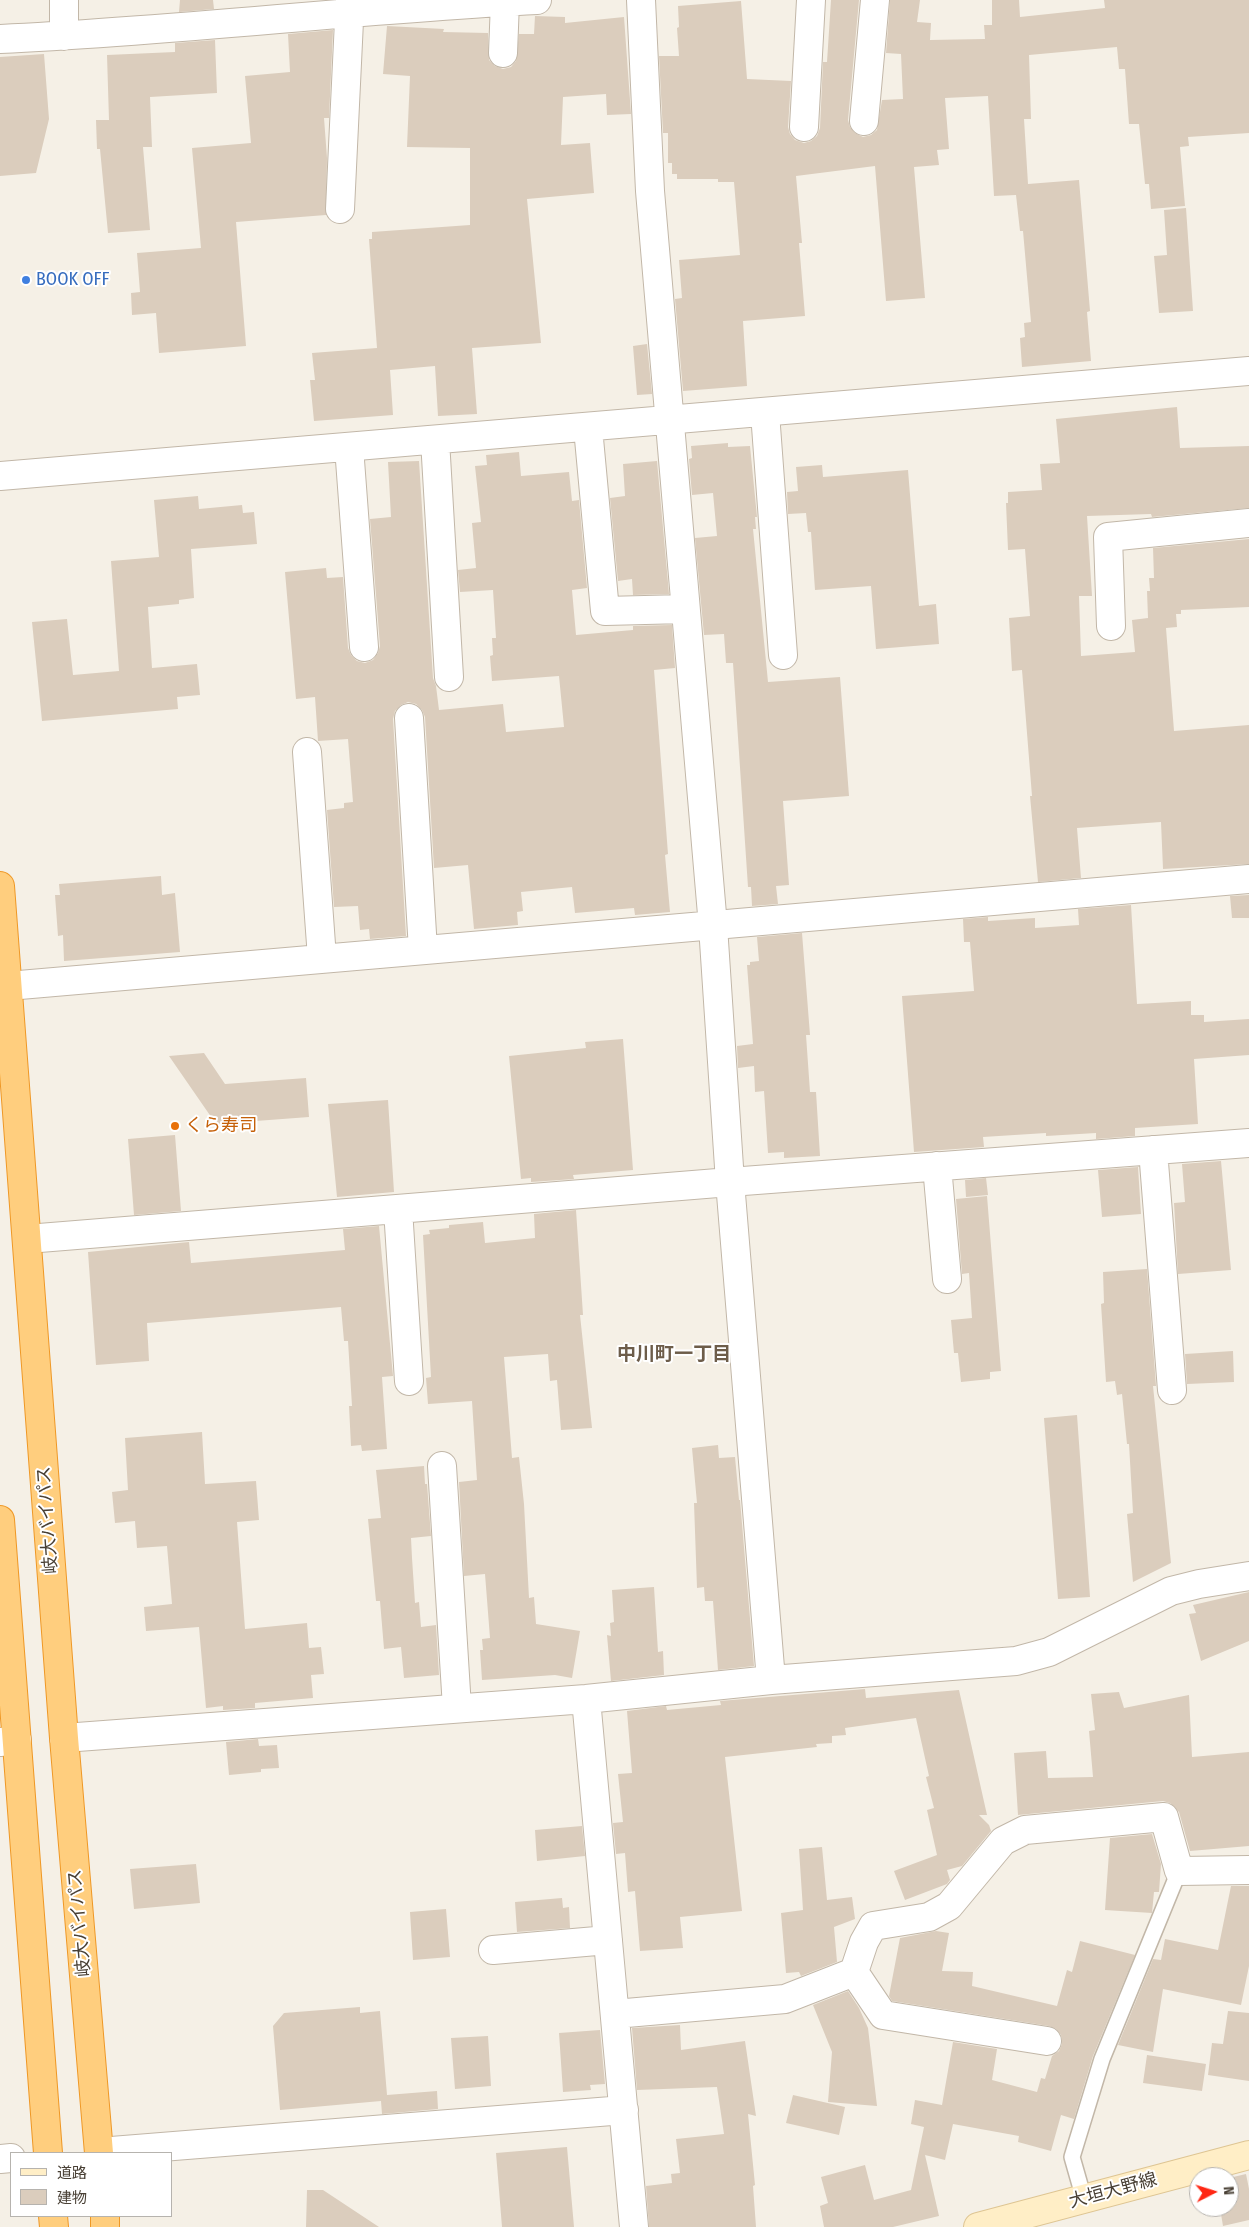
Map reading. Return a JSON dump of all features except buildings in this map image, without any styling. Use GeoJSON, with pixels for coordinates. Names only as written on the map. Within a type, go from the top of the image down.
{"type":"FeatureCollection","features":[{"type":"Feature","properties":{"kind":"highway","name":"岐大バイパス"},"geometry":{"type":"LineString","coordinates":[[0,886],[64,1738],[99,2152]]}},
{"type":"Feature","properties":{"kind":"highway"},"geometry":{"type":"LineString","coordinates":[[0,1520],[9,1741],[48,2152]]}},
{"type":"Feature","properties":{"kind":"main road","name":"大垣大野線"},"geometry":{"type":"LineString","coordinates":[[978,2227],[1249,2155]]}},
{"type":"Feature","properties":{"kind":"street"},"geometry":{"type":"LineString","coordinates":[[64,0],[64,36]]}},
{"type":"Feature","properties":{"kind":"street"},"geometry":{"type":"LineString","coordinates":[[0,40],[64,36],[349,6],[537,0]]}},
{"type":"Feature","properties":{"kind":"street"},"geometry":{"type":"LineString","coordinates":[[641,0],[650,191],[713,926],[730,1182],[771,1680]]}},
{"type":"Feature","properties":{"kind":"street"},"geometry":{"type":"LineString","coordinates":[[804,127],[811,0]]}},
{"type":"Feature","properties":{"kind":"street"},"geometry":{"type":"LineString","coordinates":[[864,121],[875,0]]}},
{"type":"Feature","properties":{"kind":"street"},"geometry":{"type":"LineString","coordinates":[[503,53],[505,2]]}},
{"type":"Feature","properties":{"kind":"street"},"geometry":{"type":"LineString","coordinates":[[340,209],[349,6]]}},
{"type":"Feature","properties":{"kind":"street"},"geometry":{"type":"LineString","coordinates":[[0,476],[1249,372]]}},
{"type":"Feature","properties":{"kind":"street"},"geometry":{"type":"LineString","coordinates":[[765,413],[783,655]]}},
{"type":"Feature","properties":{"kind":"street"},"geometry":{"type":"LineString","coordinates":[[588,428],[605,611],[686,608]]}},
{"type":"Feature","properties":{"kind":"street"},"geometry":{"type":"LineString","coordinates":[[435,440],[449,677]]}},
{"type":"Feature","properties":{"kind":"street"},"geometry":{"type":"LineString","coordinates":[[350,447],[364,647]]}},
{"type":"Feature","properties":{"kind":"street"},"geometry":{"type":"LineString","coordinates":[[1111,626],[1108,537],[1249,523]]}},
{"type":"Feature","properties":{"kind":"street"},"geometry":{"type":"LineString","coordinates":[[409,718],[423,950]]}},
{"type":"Feature","properties":{"kind":"street"},"geometry":{"type":"LineString","coordinates":[[307,752],[322,958]]}},
{"type":"Feature","properties":{"kind":"street"},"geometry":{"type":"LineString","coordinates":[[8,986],[1249,879]]}},
{"type":"Feature","properties":{"kind":"street"},"geometry":{"type":"LineString","coordinates":[[27,1239],[730,1182],[1249,1143]]}},
{"type":"Feature","properties":{"kind":"street"},"geometry":{"type":"LineString","coordinates":[[1153,1150],[1172,1390]]}},
{"type":"Feature","properties":{"kind":"street"},"geometry":{"type":"LineString","coordinates":[[937,1166],[947,1279]]}},
{"type":"Feature","properties":{"kind":"street"},"geometry":{"type":"LineString","coordinates":[[398,1209],[409,1381]]}},
{"type":"Feature","properties":{"kind":"street"},"geometry":{"type":"LineString","coordinates":[[442,1466],[457,1708]]}},
{"type":"Feature","properties":{"kind":"street"},"geometry":{"type":"LineString","coordinates":[[64,1738],[586,1699],[771,1680],[1016,1661],[1049,1652],[1171,1591],[1199,1584],[1249,1576]]}},
{"type":"Feature","properties":{"kind":"street"},"geometry":{"type":"LineString","coordinates":[[586,1699],[634,2227]]}},
{"type":"Feature","properties":{"kind":"street"},"geometry":{"type":"LineString","coordinates":[[854,1972],[864,1942],[874,1926],[929,1917],[949,1906],[1002,1841],[1025,1830],[1164,1817],[1179,1872],[1249,1870]]}},
{"type":"Feature","properties":{"kind":"street"},"geometry":{"type":"LineString","coordinates":[[493,1950],[608,1940]]}},
{"type":"Feature","properties":{"kind":"street"},"geometry":{"type":"LineString","coordinates":[[615,2014],[785,1999],[854,1972]]}},
{"type":"Feature","properties":{"kind":"street"},"geometry":{"type":"LineString","coordinates":[[854,1972],[883,2015],[1047,2041]]}},
{"type":"Feature","properties":{"kind":"street"},"geometry":{"type":"LineString","coordinates":[[111,2152],[624,2110]]}},
{"type":"Feature","properties":{"kind":"lane"},"geometry":{"type":"LineString","coordinates":[[1084,2199],[1072,2156],[1102,2059],[1179,1872]]}},
{"type":"Feature","properties":{"kind":"place","name":"BOOK OFF"},"geometry":{"type":"Point","coordinates":[26,280]}},
{"type":"Feature","properties":{"kind":"place","name":"くら寿司"},"geometry":{"type":"Point","coordinates":[175,1126]}},
{"type":"Feature","properties":{"kind":"district","name":"中川町一丁目"},"geometry":{"type":"Point","coordinates":[674,1355]}}]}
